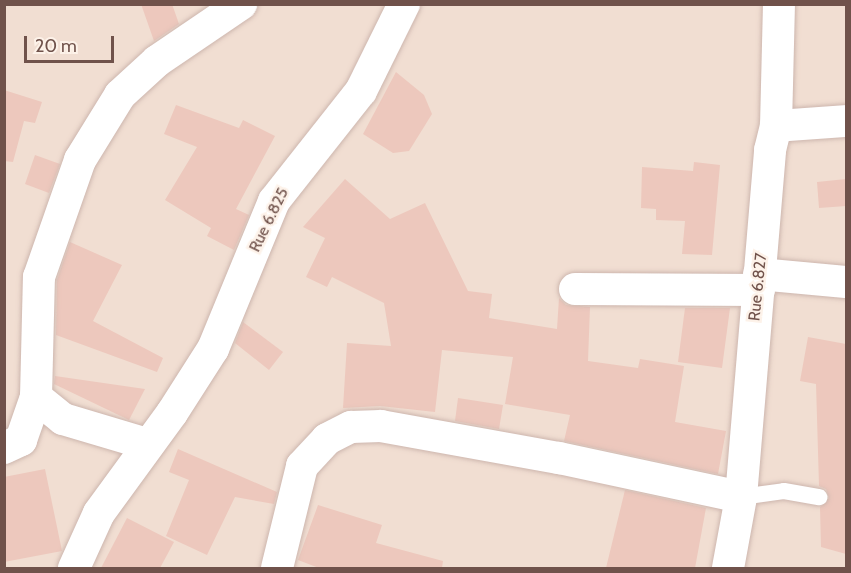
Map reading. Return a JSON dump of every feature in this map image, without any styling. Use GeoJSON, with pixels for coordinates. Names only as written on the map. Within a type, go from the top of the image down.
{"type":"FeatureCollection","features":[{"type":"Feature","properties":{"kind":"street"},"geometry":{"type":"LineString","coordinates":[[4,448],[21,440],[36,397],[39,277],[81,160],[120,95],[157,61],[241,4]]}},
{"type":"Feature","properties":{"kind":"street","name":"Rue 6.825"},"geometry":{"type":"LineString","coordinates":[[75,568],[99,513],[147,444],[172,413],[213,349],[274,201],[361,91],[404,4]]}},
{"type":"Feature","properties":{"kind":"street","name":"Rue 6.827"},"geometry":{"type":"LineString","coordinates":[[728,568],[741,497],[759,282],[776,126],[779,4]]}},
{"type":"Feature","properties":{"kind":"street"},"geometry":{"type":"LineString","coordinates":[[776,126],[846,121]]}},
{"type":"Feature","properties":{"kind":"street"},"geometry":{"type":"LineString","coordinates":[[575,289],[759,282],[846,282]]}},
{"type":"Feature","properties":{"kind":"street"},"geometry":{"type":"LineString","coordinates":[[36,397],[63,419],[147,444]]}},
{"type":"Feature","properties":{"kind":"street"},"geometry":{"type":"LineString","coordinates":[[277,568],[302,466],[327,439],[351,427],[381,426],[559,458],[741,497]]}},
{"type":"Feature","properties":{"kind":"lane"},"geometry":{"type":"LineString","coordinates":[[741,497],[784,491],[819,497]]}},
{"type":"Feature","properties":{"kind":"shaded area"},"geometry":{"type":"Polygon","coordinates":[[[5,5],[846,5],[846,568],[5,568],[5,5]]]}},
{"type":"Feature","properties":{"kind":"building"},"geometry":{"type":"Polygon","coordinates":[[[141,4],[172,4],[179,24],[154,41],[141,4]]]}},
{"type":"Feature","properties":{"kind":"building"},"geometry":{"type":"Polygon","coordinates":[[[396,72],[424,95],[432,114],[409,151],[393,153],[363,134],[396,72]]]}},
{"type":"Feature","properties":{"kind":"building"},"geometry":{"type":"Polygon","coordinates":[[[4,90],[42,102],[35,123],[24,121],[13,162],[4,161],[4,90]]]}},
{"type":"Feature","properties":{"kind":"building"},"geometry":{"type":"Polygon","coordinates":[[[176,105],[239,128],[243,120],[275,136],[236,209],[249,215],[234,250],[207,236],[211,228],[165,200],[197,147],[164,134],[176,105]]]}},
{"type":"Feature","properties":{"kind":"building"},"geometry":{"type":"Polygon","coordinates":[[[35,155],[60,164],[49,193],[25,184],[35,155]]]}},
{"type":"Feature","properties":{"kind":"building"},"geometry":{"type":"Polygon","coordinates":[[[694,162],[720,165],[712,255],[682,254],[685,221],[656,220],[656,209],[641,208],[642,167],[693,171],[694,162]]]}},
{"type":"Feature","properties":{"kind":"building"},"geometry":{"type":"Polygon","coordinates":[[[345,179],[390,219],[425,203],[468,291],[492,294],[489,318],[557,329],[559,298],[566,305],[590,307],[588,361],[638,368],[640,359],[684,366],[675,422],[726,431],[718,474],[564,441],[570,415],[505,404],[513,357],[442,350],[435,412],[380,406],[343,408],[347,343],[391,346],[384,303],[332,277],[327,287],[306,277],[325,238],[303,227],[345,179]]]}},
{"type":"Feature","properties":{"kind":"building"},"geometry":{"type":"Polygon","coordinates":[[[846,179],[846,206],[819,208],[817,182],[846,179]]]}},
{"type":"Feature","properties":{"kind":"building"},"geometry":{"type":"Polygon","coordinates":[[[70,242],[122,265],[93,321],[163,358],[157,372],[56,335],[57,280],[70,242]]]}},
{"type":"Feature","properties":{"kind":"building"},"geometry":{"type":"Polygon","coordinates":[[[685,308],[730,308],[722,368],[678,362],[685,308]]]}},
{"type":"Feature","properties":{"kind":"building"},"geometry":{"type":"Polygon","coordinates":[[[243,322],[283,352],[269,370],[235,343],[243,322]]]}},
{"type":"Feature","properties":{"kind":"building"},"geometry":{"type":"Polygon","coordinates":[[[808,337],[846,344],[846,554],[821,547],[820,507],[829,498],[826,489],[819,486],[816,384],[800,381],[808,337]]]}},
{"type":"Feature","properties":{"kind":"building"},"geometry":{"type":"Polygon","coordinates":[[[55,376],[145,389],[129,420],[54,384],[55,376]]]}},
{"type":"Feature","properties":{"kind":"building"},"geometry":{"type":"Polygon","coordinates":[[[458,398],[503,405],[499,429],[455,421],[458,398]]]}},
{"type":"Feature","properties":{"kind":"building"},"geometry":{"type":"Polygon","coordinates":[[[178,449],[277,492],[274,504],[235,497],[207,555],[166,536],[189,480],[169,472],[178,449]]]}},
{"type":"Feature","properties":{"kind":"building"},"geometry":{"type":"Polygon","coordinates":[[[45,469],[62,551],[4,562],[4,477],[45,469]]]}},
{"type":"Feature","properties":{"kind":"building"},"geometry":{"type":"Polygon","coordinates":[[[625,490],[706,508],[695,568],[606,568],[625,490]]]}},
{"type":"Feature","properties":{"kind":"building"},"geometry":{"type":"Polygon","coordinates":[[[318,505],[382,525],[376,543],[443,561],[442,568],[319,568],[298,560],[318,505]]]}},
{"type":"Feature","properties":{"kind":"building"},"geometry":{"type":"Polygon","coordinates":[[[127,518],[174,542],[160,568],[101,568],[127,518]]]}}]}
